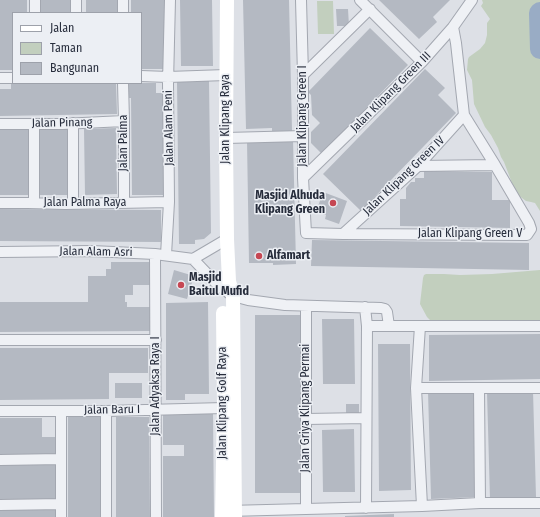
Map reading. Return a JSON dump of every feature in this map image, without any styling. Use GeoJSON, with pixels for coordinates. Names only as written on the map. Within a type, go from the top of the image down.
{"type":"FeatureCollection","features":[{"type":"Feature","properties":{"kind":"main road","name":"Jalan Klipang Raya"},"geometry":{"type":"LineString","coordinates":[[227,0],[226,138],[228,289]]}},
{"type":"Feature","properties":{"kind":"main road","name":"Jalan Klipang Golf Raya"},"geometry":{"type":"LineString","coordinates":[[228,289],[224,408],[229,447]]}},
{"type":"Feature","properties":{"kind":"main road","name":"Jalan Klipang Golf Raya"},"geometry":{"type":"LineString","coordinates":[[228,289],[228,514]]}},
{"type":"Feature","properties":{"kind":"street"},"geometry":{"type":"LineString","coordinates":[[35,0],[35,12]]}},
{"type":"Feature","properties":{"kind":"street"},"geometry":{"type":"LineString","coordinates":[[76,0],[76,12]]}},
{"type":"Feature","properties":{"kind":"street"},"geometry":{"type":"LineString","coordinates":[[123,0],[123,12]]}},
{"type":"Feature","properties":{"kind":"street","name":"Jalan Alam Peni"},"geometry":{"type":"LineString","coordinates":[[166,255],[169,202],[168,77],[170,0]]}},
{"type":"Feature","properties":{"kind":"street","name":"Jalan Klipang Green I"},"geometry":{"type":"LineString","coordinates":[[301,0],[303,178],[306,233]]}},
{"type":"Feature","properties":{"kind":"street"},"geometry":{"type":"LineString","coordinates":[[360,0],[422,62]]}},
{"type":"Feature","properties":{"kind":"street","name":"Jalan Klipang Green III"},"geometry":{"type":"LineString","coordinates":[[303,178],[422,62],[453,27],[468,2]]}},
{"type":"Feature","properties":{"kind":"street"},"geometry":{"type":"LineString","coordinates":[[303,75],[370,9]]}},
{"type":"Feature","properties":{"kind":"street","name":"Jalan Klipang Green V"},"geometry":{"type":"LineString","coordinates":[[306,233],[527,235],[531,229],[529,223],[464,115],[453,27]]}},
{"type":"Feature","properties":{"kind":"street"},"geometry":{"type":"LineString","coordinates":[[142,76],[168,77],[226,75]]}},
{"type":"Feature","properties":{"kind":"street"},"geometry":{"type":"LineString","coordinates":[[0,78],[12,78]]}},
{"type":"Feature","properties":{"kind":"street","name":"Jalan Palma"},"geometry":{"type":"LineString","coordinates":[[123,84],[124,202]]}},
{"type":"Feature","properties":{"kind":"street","name":"Jalan Klipang Green IV"},"geometry":{"type":"LineString","coordinates":[[343,234],[418,166],[464,115]]}},
{"type":"Feature","properties":{"kind":"street","name":"Jalan Pinang"},"geometry":{"type":"LineString","coordinates":[[0,124],[73,124],[124,121]]}},
{"type":"Feature","properties":{"kind":"street"},"geometry":{"type":"LineString","coordinates":[[34,124],[34,203]]}},
{"type":"Feature","properties":{"kind":"street"},"geometry":{"type":"LineString","coordinates":[[73,124],[73,204]]}},
{"type":"Feature","properties":{"kind":"street"},"geometry":{"type":"LineString","coordinates":[[226,138],[303,136]]}},
{"type":"Feature","properties":{"kind":"street"},"geometry":{"type":"LineString","coordinates":[[418,166],[495,165]]}},
{"type":"Feature","properties":{"kind":"street","name":"Jalan Palma Raya"},"geometry":{"type":"LineString","coordinates":[[0,203],[73,204],[169,202]]}},
{"type":"Feature","properties":{"kind":"street"},"geometry":{"type":"LineString","coordinates":[[227,239],[193,259],[211,278],[248,300],[285,305],[381,308],[388,312],[389,326]]}},
{"type":"Feature","properties":{"kind":"street","name":"Jalan Alam Asri"},"geometry":{"type":"LineString","coordinates":[[0,252],[92,251],[155,254],[193,259]]}},
{"type":"Feature","properties":{"kind":"street","name":"Jalan Adyaksa Raya I"},"geometry":{"type":"LineString","coordinates":[[155,254],[156,517]]}},
{"type":"Feature","properties":{"kind":"street","name":"Jalan Griya Klipang Permai"},"geometry":{"type":"LineString","coordinates":[[306,306],[306,509]]}},
{"type":"Feature","properties":{"kind":"street"},"geometry":{"type":"LineString","coordinates":[[365,307],[366,508]]}},
{"type":"Feature","properties":{"kind":"street"},"geometry":{"type":"LineString","coordinates":[[366,326],[540,326]]}},
{"type":"Feature","properties":{"kind":"street"},"geometry":{"type":"LineString","coordinates":[[420,326],[416,388],[422,506]]}},
{"type":"Feature","properties":{"kind":"street"},"geometry":{"type":"LineString","coordinates":[[0,340],[156,340]]}},
{"type":"Feature","properties":{"kind":"street"},"geometry":{"type":"LineString","coordinates":[[416,388],[540,388]]}},
{"type":"Feature","properties":{"kind":"street"},"geometry":{"type":"LineString","coordinates":[[479,388],[480,503]]}},
{"type":"Feature","properties":{"kind":"street","name":"Jalan Baru I"},"geometry":{"type":"LineString","coordinates":[[0,411],[106,411],[224,408]]}},
{"type":"Feature","properties":{"kind":"street"},"geometry":{"type":"LineString","coordinates":[[61,411],[61,517]]}},
{"type":"Feature","properties":{"kind":"street"},"geometry":{"type":"LineString","coordinates":[[106,411],[106,517]]}},
{"type":"Feature","properties":{"kind":"street"},"geometry":{"type":"LineString","coordinates":[[306,419],[366,418]]}},
{"type":"Feature","properties":{"kind":"street"},"geometry":{"type":"LineString","coordinates":[[0,460],[61,459]]}},
{"type":"Feature","properties":{"kind":"street"},"geometry":{"type":"LineString","coordinates":[[228,514],[306,509],[480,503],[540,503]]}},
{"type":"Feature","properties":{"kind":"street"},"geometry":{"type":"LineString","coordinates":[[0,505],[61,504]]}},
{"type":"Feature","properties":{"kind":"green space"},"geometry":{"type":"Polygon","coordinates":[[[482,0],[540,0],[540,211],[535,203],[526,201],[518,195],[498,148],[485,127],[474,104],[472,80],[467,70],[469,57],[480,49],[485,43],[487,35],[487,23],[490,19],[481,6],[483,3],[482,0]]]}},
{"type":"Feature","properties":{"kind":"green space"},"geometry":{"type":"Polygon","coordinates":[[[317,1],[333,1],[334,34],[318,34],[317,1]]]}},
{"type":"Feature","properties":{"kind":"green space"},"geometry":{"type":"Polygon","coordinates":[[[540,270],[540,322],[435,322],[427,317],[420,304],[423,278],[426,274],[492,274],[540,270]]]}},
{"type":"Feature","properties":{"kind":"building"},"geometry":{"type":"Polygon","coordinates":[[[0,0],[27,0],[27,12],[12,12],[12,70],[0,70],[0,0]]]}},
{"type":"Feature","properties":{"kind":"building"},"geometry":{"type":"Polygon","coordinates":[[[41,0],[73,0],[73,12],[41,12],[41,0]]]}},
{"type":"Feature","properties":{"kind":"building"},"geometry":{"type":"Polygon","coordinates":[[[86,0],[118,0],[118,12],[86,12],[86,0]]]}},
{"type":"Feature","properties":{"kind":"building"},"geometry":{"type":"Polygon","coordinates":[[[131,0],[164,0],[164,69],[142,69],[142,12],[131,12],[131,0]]]}},
{"type":"Feature","properties":{"kind":"building"},"geometry":{"type":"Polygon","coordinates":[[[180,0],[212,0],[213,66],[181,66],[180,0]]]}},
{"type":"Feature","properties":{"kind":"building"},"geometry":{"type":"Polygon","coordinates":[[[243,0],[289,0],[292,131],[272,131],[272,128],[246,129],[243,0]]]}},
{"type":"Feature","properties":{"kind":"building"},"geometry":{"type":"Polygon","coordinates":[[[379,0],[450,0],[433,17],[437,22],[419,39],[379,0]]]}},
{"type":"Feature","properties":{"kind":"building"},"geometry":{"type":"Polygon","coordinates":[[[336,9],[348,9],[349,26],[337,26],[336,9]]]}},
{"type":"Feature","properties":{"kind":"building"},"geometry":{"type":"Polygon","coordinates":[[[370,28],[408,65],[322,154],[311,143],[311,132],[320,123],[312,115],[311,95],[308,92],[370,28]]]}},
{"type":"Feature","properties":{"kind":"building"},"geometry":{"type":"Polygon","coordinates":[[[425,69],[445,88],[438,95],[456,113],[361,211],[323,174],[425,69]]]}},
{"type":"Feature","properties":{"kind":"building"},"geometry":{"type":"Polygon","coordinates":[[[177,81],[209,81],[211,233],[204,239],[195,240],[195,244],[179,244],[177,81]]]}},
{"type":"Feature","properties":{"kind":"building"},"geometry":{"type":"Polygon","coordinates":[[[156,83],[156,93],[163,93],[164,195],[132,195],[131,98],[129,98],[129,84],[156,83]]]}},
{"type":"Feature","properties":{"kind":"building"},"geometry":{"type":"Polygon","coordinates":[[[11,84],[116,84],[117,114],[0,116],[0,89],[11,89],[11,84]]]}},
{"type":"Feature","properties":{"kind":"building"},"geometry":{"type":"Polygon","coordinates":[[[30,128],[30,195],[0,195],[0,129],[30,128]]]}},
{"type":"Feature","properties":{"kind":"building"},"geometry":{"type":"Polygon","coordinates":[[[70,128],[71,195],[39,195],[38,129],[70,128]]]}},
{"type":"Feature","properties":{"kind":"building"},"geometry":{"type":"Polygon","coordinates":[[[116,128],[117,194],[85,195],[84,129],[116,128]]]}},
{"type":"Feature","properties":{"kind":"building"},"geometry":{"type":"Polygon","coordinates":[[[293,139],[296,264],[273,265],[273,263],[249,263],[247,141],[293,139]]]}},
{"type":"Feature","properties":{"kind":"building"},"geometry":{"type":"Polygon","coordinates":[[[424,171],[492,172],[492,200],[510,200],[510,228],[400,226],[400,199],[406,199],[406,188],[411,182],[415,182],[415,178],[424,178],[424,171]]]}},
{"type":"Feature","properties":{"kind":"building"},"geometry":{"type":"Polygon","coordinates":[[[323,192],[347,201],[339,224],[325,219],[326,215],[316,212],[323,192]]]}},
{"type":"Feature","properties":{"kind":"building"},"geometry":{"type":"Polygon","coordinates":[[[0,209],[161,210],[161,242],[0,241],[0,209]]]}},
{"type":"Feature","properties":{"kind":"building"},"geometry":{"type":"Polygon","coordinates":[[[312,240],[529,243],[529,270],[311,266],[312,240]]]}},
{"type":"Feature","properties":{"kind":"building"},"geometry":{"type":"Polygon","coordinates":[[[111,262],[150,262],[150,285],[133,285],[133,295],[125,295],[125,302],[127,302],[127,307],[150,307],[150,331],[0,332],[0,302],[88,302],[88,276],[106,276],[106,269],[111,269],[111,262]]]}},
{"type":"Feature","properties":{"kind":"building","name":"Masjid Baitul Mufid"},"geometry":{"type":"Polygon","coordinates":[[[174,270],[194,276],[187,299],[168,294],[174,270]]]}},
{"type":"Feature","properties":{"kind":"building"},"geometry":{"type":"Polygon","coordinates":[[[208,302],[209,394],[185,394],[185,400],[166,400],[166,303],[208,302]]]}},
{"type":"Feature","properties":{"kind":"building"},"geometry":{"type":"Polygon","coordinates":[[[255,315],[301,315],[301,493],[255,493],[255,315]]]}},
{"type":"Feature","properties":{"kind":"building"},"geometry":{"type":"Polygon","coordinates":[[[322,319],[354,319],[355,384],[323,384],[322,319]]]}},
{"type":"Feature","properties":{"kind":"building"},"geometry":{"type":"Polygon","coordinates":[[[540,334],[540,379],[429,381],[429,335],[540,334]]]}},
{"type":"Feature","properties":{"kind":"building"},"geometry":{"type":"Polygon","coordinates":[[[378,344],[410,344],[411,490],[379,491],[378,344]]]}},
{"type":"Feature","properties":{"kind":"building"},"geometry":{"type":"Polygon","coordinates":[[[0,348],[148,348],[148,373],[109,373],[109,399],[0,400],[0,348]]]}},
{"type":"Feature","properties":{"kind":"building"},"geometry":{"type":"Polygon","coordinates":[[[115,383],[142,383],[142,398],[115,398],[115,383]]]}},
{"type":"Feature","properties":{"kind":"building"},"geometry":{"type":"Polygon","coordinates":[[[474,390],[477,497],[431,499],[428,391],[474,390]]]}},
{"type":"Feature","properties":{"kind":"building"},"geometry":{"type":"Polygon","coordinates":[[[533,391],[536,497],[490,499],[487,392],[533,391]]]}},
{"type":"Feature","properties":{"kind":"building"},"geometry":{"type":"Polygon","coordinates":[[[346,404],[359,404],[359,414],[346,414],[346,404]]]}},
{"type":"Feature","properties":{"kind":"building"},"geometry":{"type":"Polygon","coordinates":[[[213,413],[214,517],[163,517],[163,456],[184,456],[184,445],[163,445],[163,414],[213,413]]]}},
{"type":"Feature","properties":{"kind":"building"},"geometry":{"type":"Polygon","coordinates":[[[68,417],[101,417],[101,517],[68,517],[68,417]]]}},
{"type":"Feature","properties":{"kind":"building"},"geometry":{"type":"Polygon","coordinates":[[[116,417],[149,417],[150,517],[116,517],[116,417]]]}},
{"type":"Feature","properties":{"kind":"building"},"geometry":{"type":"Polygon","coordinates":[[[0,418],[42,418],[42,437],[56,437],[56,454],[0,455],[0,418]]]}},
{"type":"Feature","properties":{"kind":"building"},"geometry":{"type":"Polygon","coordinates":[[[354,429],[355,492],[323,492],[322,430],[354,429]]]}},
{"type":"Feature","properties":{"kind":"building"},"geometry":{"type":"Polygon","coordinates":[[[55,464],[55,501],[0,501],[0,465],[55,464]]]}},
{"type":"Feature","properties":{"kind":"building"},"geometry":{"type":"Polygon","coordinates":[[[56,506],[56,517],[0,517],[0,508],[56,506]]]}},
{"type":"Feature","properties":{"kind":"building"},"geometry":{"type":"Polygon","coordinates":[[[394,514],[394,517],[345,517],[345,516],[394,514]]]}},
{"type":"Feature","properties":{"kind":"waterway"},"geometry":{"type":"LineString","coordinates":[[540,12],[540,49]]}},
{"type":"Feature","properties":{"kind":"place","name":"Masjid Alhuda Klipang Green"},"geometry":{"type":"Point","coordinates":[333,203]}},
{"type":"Feature","properties":{"kind":"place","name":"Alfamart"},"geometry":{"type":"Point","coordinates":[259,256]}},
{"type":"Feature","properties":{"kind":"place","name":"Masjid Baitul Mufid"},"geometry":{"type":"Point","coordinates":[181,285]}}]}
